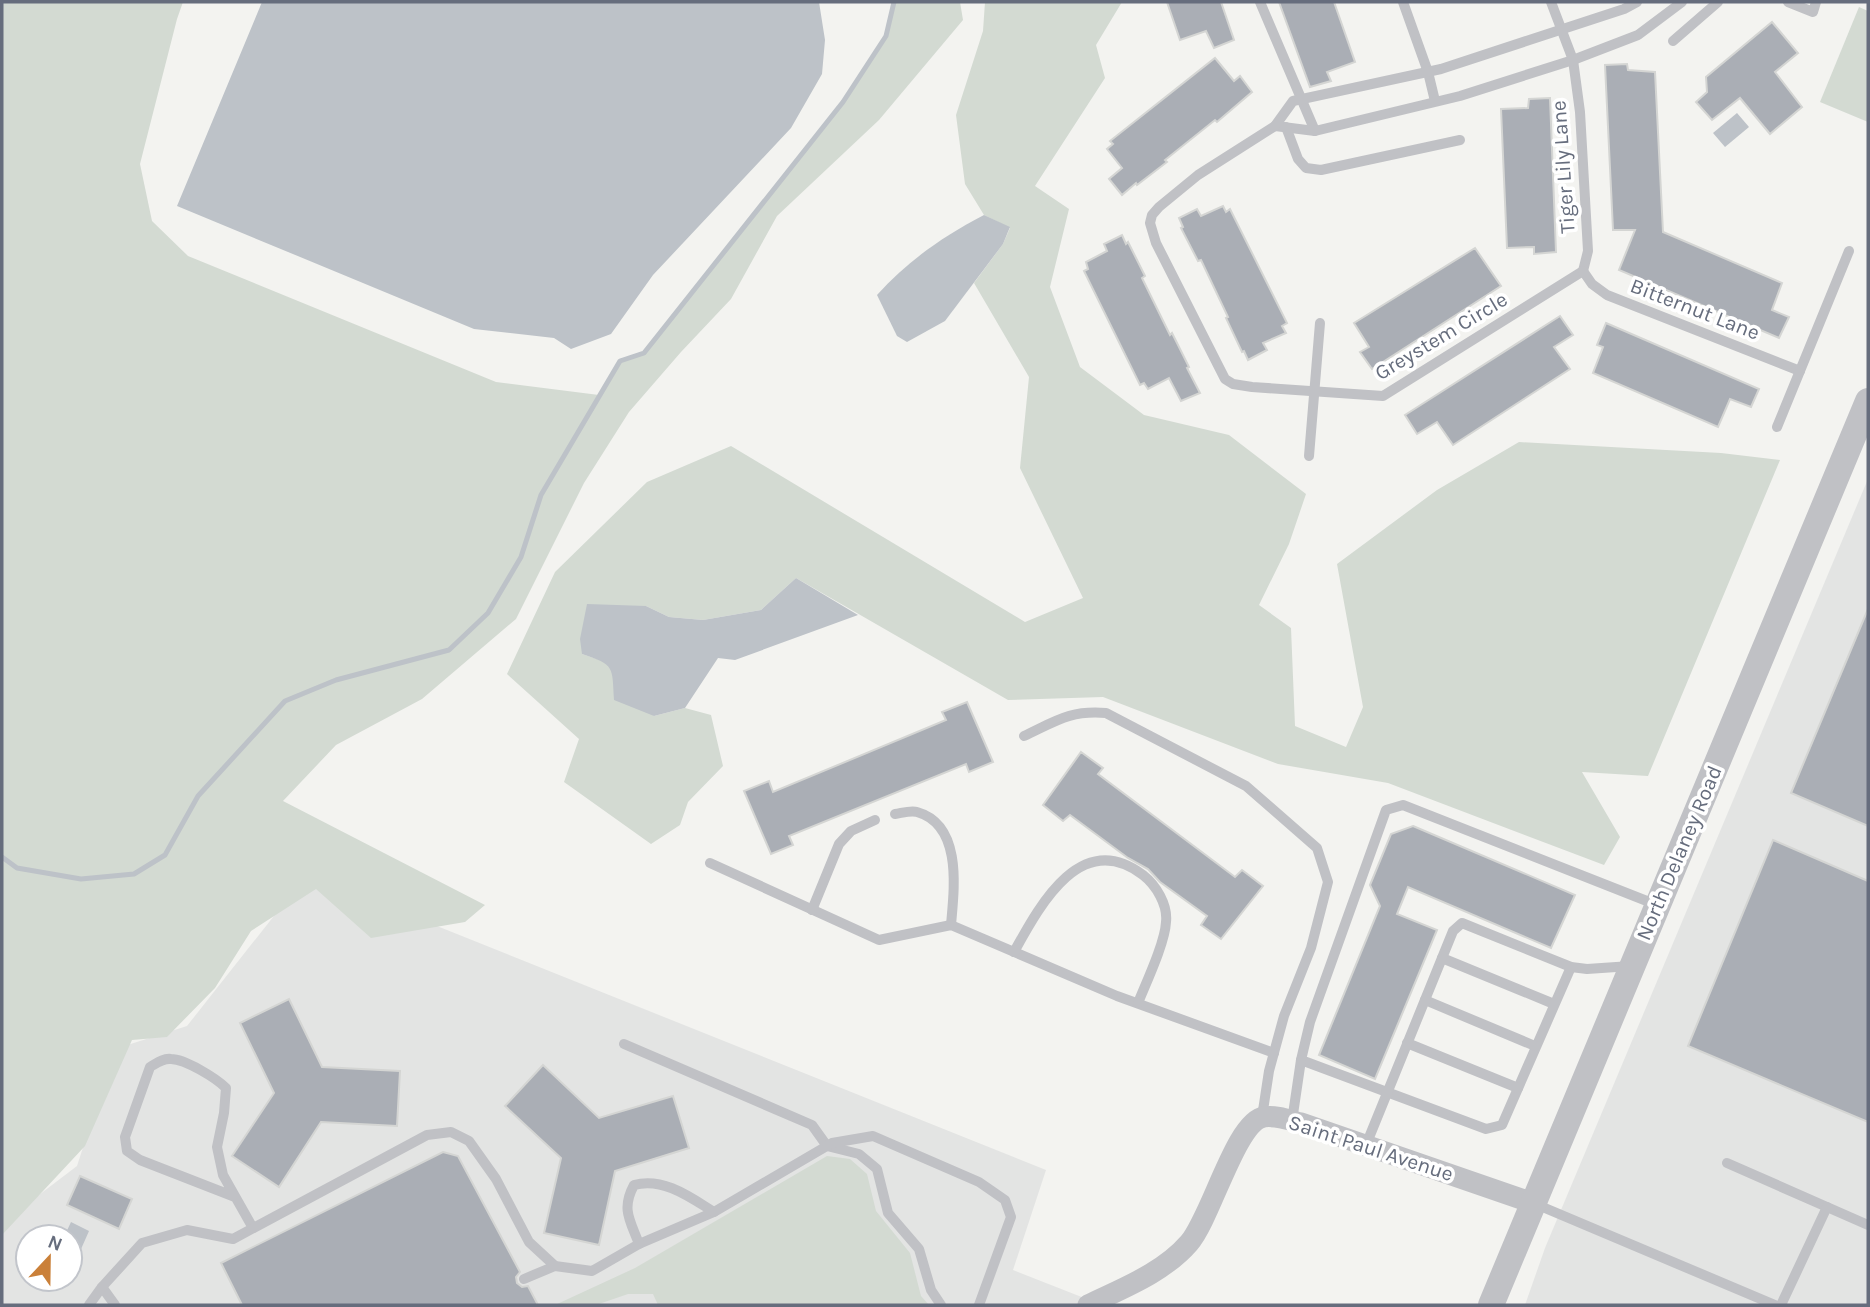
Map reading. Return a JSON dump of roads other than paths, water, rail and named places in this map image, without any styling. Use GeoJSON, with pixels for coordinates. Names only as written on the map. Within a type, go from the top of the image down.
{"type":"FeatureCollection","features":[{"type":"Feature","properties":{"kind":"street","name":"North Delaney Road"},"geometry":{"type":"LineString","coordinates":[[1490,1305],[1868,403]]}},
{"type":"Feature","properties":{"kind":"street","name":"Saint Paul Avenue"},"geometry":{"type":"LineString","coordinates":[[1088,1305],[1158,1269],[1189,1243],[1211,1207],[1241,1135],[1251,1122],[1262,1116],[1292,1121],[1533,1203]]}},
{"type":"Feature","properties":{"kind":"lane"},"geometry":{"type":"LineString","coordinates":[[1260,2],[1315,131]]}},
{"type":"Feature","properties":{"kind":"lane"},"geometry":{"type":"LineString","coordinates":[[1402,2],[1428,72],[1435,102]]}},
{"type":"Feature","properties":{"kind":"lane","name":"Tiger Lily Lane"},"geometry":{"type":"LineString","coordinates":[[1550,2],[1573,60],[1580,112],[1588,251],[1583,271]]}},
{"type":"Feature","properties":{"kind":"lane"},"geometry":{"type":"LineString","coordinates":[[1301,100],[1428,72],[1624,9],[1637,2]]}},
{"type":"Feature","properties":{"kind":"lane"},"geometry":{"type":"LineString","coordinates":[[1280,126],[1315,131],[1435,102],[1573,60],[1638,35],[1682,2]]}},
{"type":"Feature","properties":{"kind":"lane"},"geometry":{"type":"LineString","coordinates":[[1673,41],[1718,2]]}},
{"type":"Feature","properties":{"kind":"lane"},"geometry":{"type":"LineString","coordinates":[[1788,2],[1813,12],[1816,2]]}},
{"type":"Feature","properties":{"kind":"lane","name":"Greystem Circle"},"geometry":{"type":"LineString","coordinates":[[1301,100],[1293,101],[1280,126],[1198,175],[1159,206],[1150,223],[1156,243],[1225,379],[1233,384],[1383,396],[1583,271]]}},
{"type":"Feature","properties":{"kind":"lane"},"geometry":{"type":"LineString","coordinates":[[1280,126],[1306,168],[1321,170],[1460,140]]}},
{"type":"Feature","properties":{"kind":"lane"},"geometry":{"type":"LineString","coordinates":[[1777,427],[1849,251]]}},
{"type":"Feature","properties":{"kind":"lane","name":"Bitternut Lane"},"geometry":{"type":"LineString","coordinates":[[1583,271],[1592,284],[1607,295],[1800,371]]}},
{"type":"Feature","properties":{"kind":"lane"},"geometry":{"type":"LineString","coordinates":[[1309,456],[1320,323]]}},
{"type":"Feature","properties":{"kind":"lane"},"geometry":{"type":"LineString","coordinates":[[1024,736],[1066,716],[1084,711],[1106,713],[1246,786],[1317,848],[1328,882],[1326,895],[1311,948],[1284,1016],[1262,1116]]}},
{"type":"Feature","properties":{"kind":"lane"},"geometry":{"type":"LineString","coordinates":[[1292,1121],[1310,1022],[1386,810],[1403,805],[1657,905]]}},
{"type":"Feature","properties":{"kind":"lane"},"geometry":{"type":"LineString","coordinates":[[895,814],[917,812],[940,826],[952,854],[955,883],[951,926]]}},
{"type":"Feature","properties":{"kind":"lane"},"geometry":{"type":"LineString","coordinates":[[813,910],[839,845],[851,831],[875,820]]}},
{"type":"Feature","properties":{"kind":"lane"},"geometry":{"type":"LineString","coordinates":[[1014,952],[1037,910],[1074,870],[1093,860],[1129,864],[1147,878],[1163,900],[1166,922],[1138,1003]]}},
{"type":"Feature","properties":{"kind":"lane"},"geometry":{"type":"LineString","coordinates":[[710,863],[879,940],[951,926],[1138,1003],[1274,1054]]}},
{"type":"Feature","properties":{"kind":"lane"},"geometry":{"type":"LineString","coordinates":[[1366,1145],[1453,931],[1462,923],[1571,967],[1587,969],[1632,966]]}},
{"type":"Feature","properties":{"kind":"lane"},"geometry":{"type":"LineString","coordinates":[[1442,958],[1554,1004]]}},
{"type":"Feature","properties":{"kind":"lane"},"geometry":{"type":"LineString","coordinates":[[1301,1060],[1486,1129],[1502,1125],[1571,967]]}},
{"type":"Feature","properties":{"kind":"lane"},"geometry":{"type":"LineString","coordinates":[[1425,1000],[1535,1046]]}},
{"type":"Feature","properties":{"kind":"lane"},"geometry":{"type":"LineString","coordinates":[[1407,1043],[1518,1088]]}},
{"type":"Feature","properties":{"kind":"lane"},"geometry":{"type":"LineString","coordinates":[[624,1044],[811,1125],[827,1146],[859,1154],[877,1169],[888,1213],[919,1249],[931,1290],[941,1305]]}},
{"type":"Feature","properties":{"kind":"lane"},"geometry":{"type":"LineString","coordinates":[[235,1197],[140,1160],[127,1151],[125,1137],[150,1067],[173,1058],[215,1078],[226,1088],[217,1147],[223,1175],[253,1228]]}},
{"type":"Feature","properties":{"kind":"lane"},"geometry":{"type":"LineString","coordinates":[[89,1305],[142,1243],[187,1230],[233,1239],[427,1135],[451,1132],[469,1141],[496,1179],[529,1242],[555,1266]]}},
{"type":"Feature","properties":{"kind":"lane"},"geometry":{"type":"LineString","coordinates":[[524,1279],[555,1266],[592,1270],[639,1244],[714,1212],[827,1146],[873,1136],[979,1182],[1005,1200],[1011,1217],[979,1305]]}},
{"type":"Feature","properties":{"kind":"lane"},"geometry":{"type":"LineString","coordinates":[[1727,1163],[1868,1225]]}},
{"type":"Feature","properties":{"kind":"lane"},"geometry":{"type":"LineString","coordinates":[[639,1244],[626,1210],[628,1197],[635,1185],[649,1181],[664,1184],[714,1212]]}},
{"type":"Feature","properties":{"kind":"lane"},"geometry":{"type":"LineString","coordinates":[[1533,1203],[1775,1305]]}},
{"type":"Feature","properties":{"kind":"lane"},"geometry":{"type":"LineString","coordinates":[[1781,1305],[1827,1207]]}},
{"type":"Feature","properties":{"kind":"lane"},"geometry":{"type":"LineString","coordinates":[[102,1287],[115,1305]]}},
{"type":"Feature","properties":{"kind":"waterway"},"geometry":{"type":"LineString","coordinates":[[2,857],[17,868],[81,879],[134,874],[165,855],[198,796],[285,701],[336,680],[449,650],[488,613],[521,557],[541,495],[620,361],[644,353],[843,102],[886,36],[894,2]]}}]}
